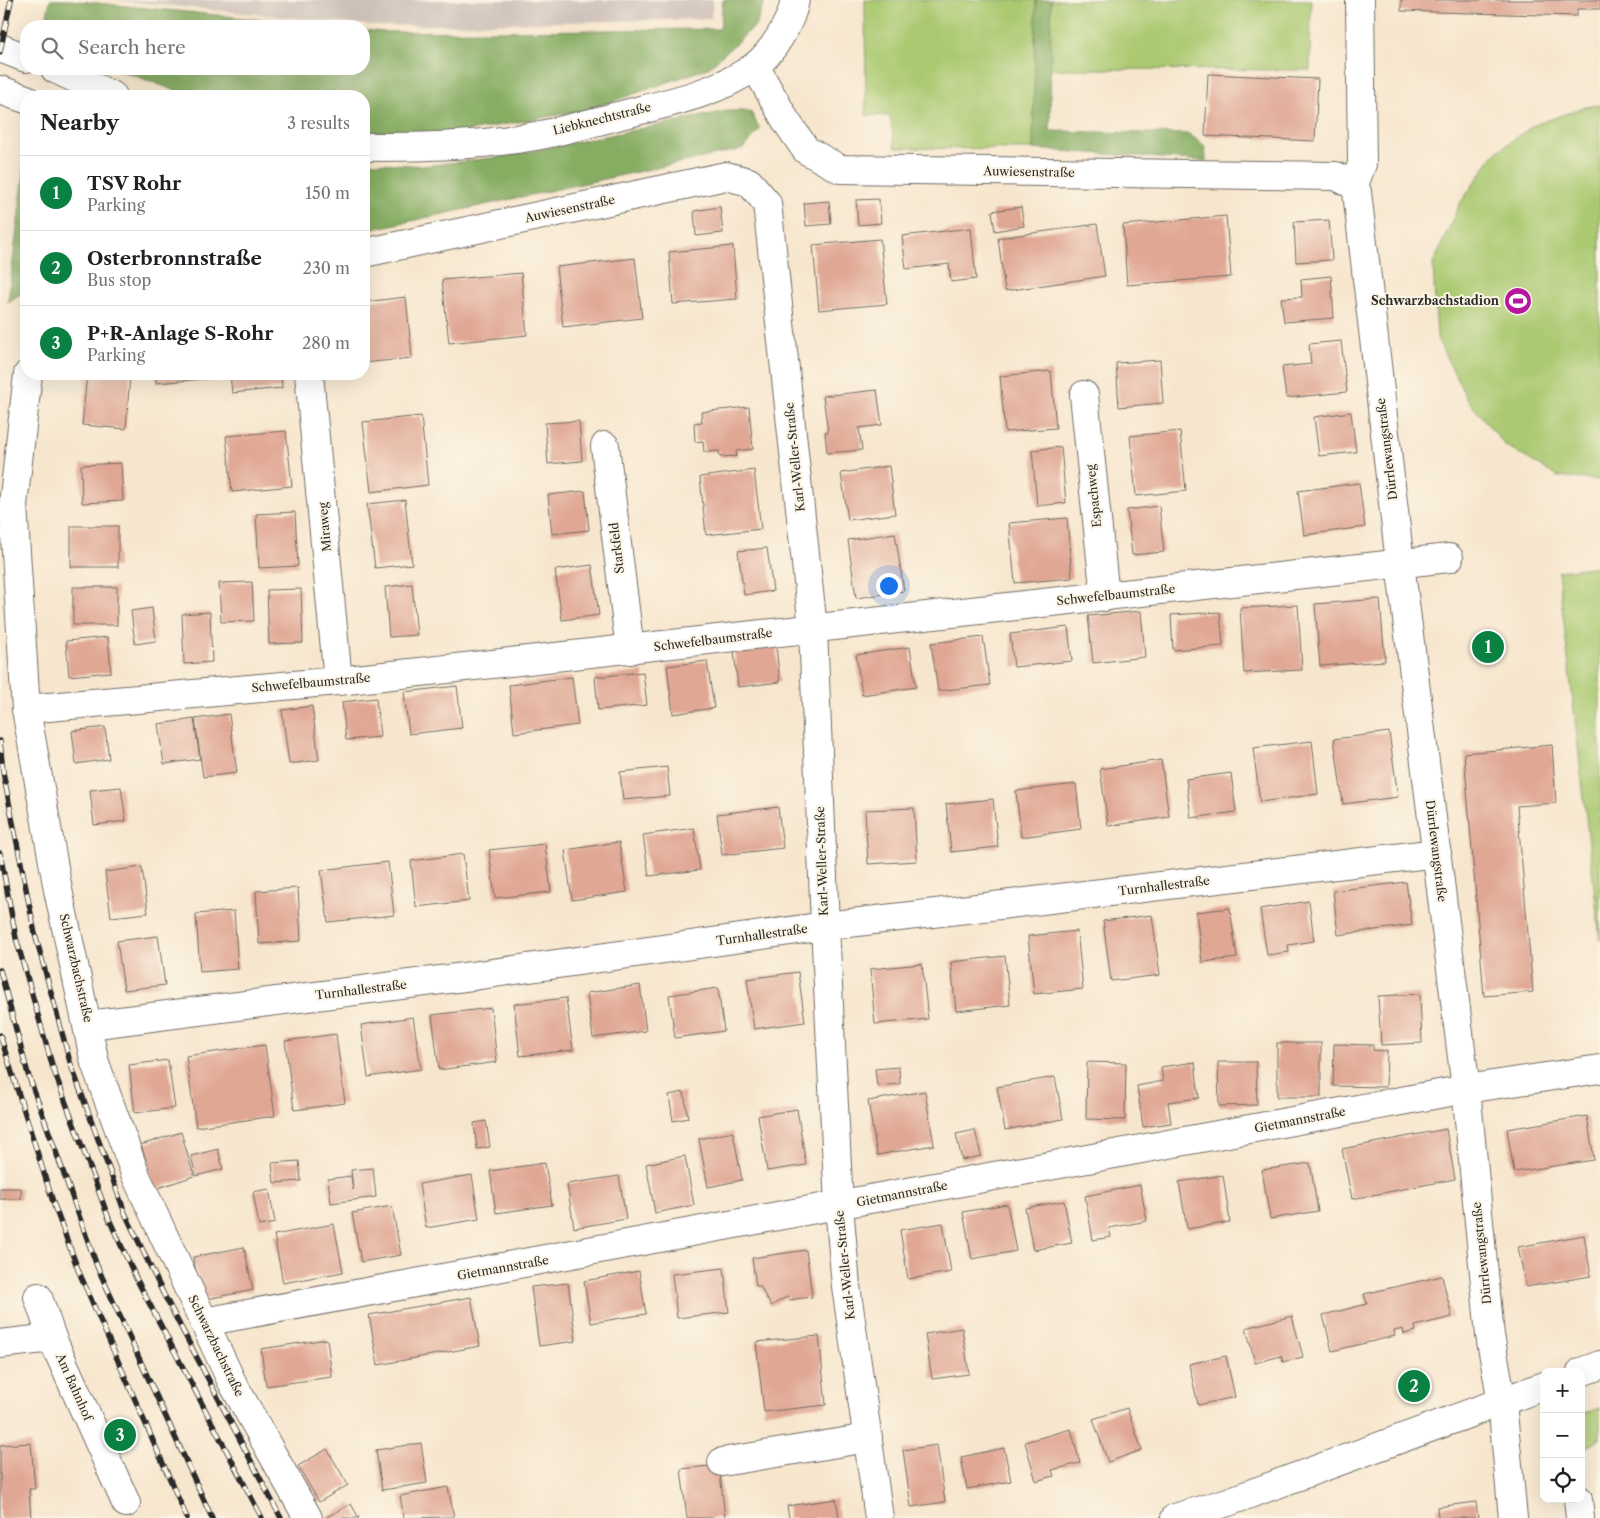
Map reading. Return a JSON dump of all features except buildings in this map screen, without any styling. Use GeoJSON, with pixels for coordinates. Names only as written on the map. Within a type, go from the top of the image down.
{"type":"FeatureCollection","features":[{"type":"Feature","properties":{"kind":"street","name":"Liebknechtstraße"},"geometry":{"type":"LineString","coordinates":[[370,147],[433,148],[540,135],[660,105],[719,87],[755,66],[778,39],[794,8],[795,0]]}},
{"type":"Feature","properties":{"kind":"street"},"geometry":{"type":"LineString","coordinates":[[1354,185],[1362,164],[1360,0]]}},
{"type":"Feature","properties":{"kind":"street"},"geometry":{"type":"LineString","coordinates":[[0,48],[20,56]]}},
{"type":"Feature","properties":{"kind":"street","name":"Auwiesenstraße"},"geometry":{"type":"LineString","coordinates":[[755,66],[786,121],[806,150],[840,169],[1336,176],[1354,185]]}},
{"type":"Feature","properties":{"kind":"street"},"geometry":{"type":"LineString","coordinates":[[67,75],[100,90]]}},
{"type":"Feature","properties":{"kind":"street"},"geometry":{"type":"LineString","coordinates":[[0,90],[20,97]]}},
{"type":"Feature","properties":{"kind":"street","name":"Auwiesenstraße"},"geometry":{"type":"LineString","coordinates":[[370,252],[726,176],[749,182],[767,203]]}},
{"type":"Feature","properties":{"kind":"street","name":"Dürrlewangstraße"},"geometry":{"type":"LineString","coordinates":[[1354,185],[1357,192],[1400,563],[1466,1089],[1490,1335],[1502,1402],[1513,1518]]}},
{"type":"Feature","properties":{"kind":"street","name":"Karl-Weller-Straße"},"geometry":{"type":"LineString","coordinates":[[767,203],[814,628],[825,926],[839,1206],[846,1286],[879,1518]]}},
{"type":"Feature","properties":{"kind":"street","name":"Schwarzbachstraße"},"geometry":{"type":"LineString","coordinates":[[27,380],[13,505],[26,709],[58,890],[89,1025],[95,1063],[136,1176],[232,1382],[308,1518]]}},
{"type":"Feature","properties":{"kind":"street","name":"Miraweg"},"geometry":{"type":"LineString","coordinates":[[310,380],[338,681]]}},
{"type":"Feature","properties":{"kind":"street","name":"Espachweg"},"geometry":{"type":"LineString","coordinates":[[1084,395],[1105,597]]}},
{"type":"Feature","properties":{"kind":"street","name":"Starkfeld"},"geometry":{"type":"LineString","coordinates":[[605,446],[630,650]]}},
{"type":"Feature","properties":{"kind":"street","name":"Schwefelbaumstraße"},"geometry":{"type":"LineString","coordinates":[[26,709],[338,681],[1449,558]]}},
{"type":"Feature","properties":{"kind":"street","name":"Turnhallestraße"},"geometry":{"type":"LineString","coordinates":[[89,1025],[472,976],[825,926],[1437,853]]}},
{"type":"Feature","properties":{"kind":"street","name":"Gietmannstraße"},"geometry":{"type":"LineString","coordinates":[[204,1322],[1466,1089],[1600,1069]]}},
{"type":"Feature","properties":{"kind":"street","name":"Am Bahnhof"},"geometry":{"type":"LineString","coordinates":[[38,1297],[52,1338],[126,1503]]}},
{"type":"Feature","properties":{"kind":"street"},"geometry":{"type":"LineString","coordinates":[[0,1344],[52,1338]]}},
{"type":"Feature","properties":{"kind":"street"},"geometry":{"type":"LineString","coordinates":[[1585,1371],[1600,1365]]}},
{"type":"Feature","properties":{"kind":"street"},"geometry":{"type":"LineString","coordinates":[[1175,1518],[1228,1502],[1540,1388]]}},
{"type":"Feature","properties":{"kind":"street"},"geometry":{"type":"LineString","coordinates":[[722,1462],[868,1438]]}},
{"type":"Feature","properties":{"kind":"street"},"geometry":{"type":"LineString","coordinates":[[1578,1503],[1580,1518]]}},
{"type":"Feature","properties":{"kind":"shaded area"},"geometry":{"type":"Polygon","coordinates":[[[109,0],[713,0],[711,19],[380,26],[370,25],[370,20],[317,20],[109,0]]]}},
{"type":"Feature","properties":{"kind":"green space"},"geometry":{"type":"Polygon","coordinates":[[[50,0],[68,0],[265,20],[46,20],[50,0]]]}},
{"type":"Feature","properties":{"kind":"green space"},"geometry":{"type":"Polygon","coordinates":[[[723,0],[765,0],[756,25],[708,68],[591,109],[463,132],[370,132],[370,90],[174,90],[133,75],[370,75],[370,31],[720,29],[723,0]]]}},
{"type":"Feature","properties":{"kind":"green space"},"geometry":{"type":"Polygon","coordinates":[[[865,0],[1036,0],[1033,149],[895,148],[890,116],[866,115],[865,0]]]}},
{"type":"Feature","properties":{"kind":"green space"},"geometry":{"type":"Polygon","coordinates":[[[1036,0],[1051,0],[1050,131],[1189,134],[1205,146],[1206,161],[1033,149],[1036,0]]]}},
{"type":"Feature","properties":{"kind":"green space"},"geometry":{"type":"Polygon","coordinates":[[[1051,0],[1311,0],[1310,70],[1050,69],[1051,0]]]}},
{"type":"Feature","properties":{"kind":"green space","name":"Schwarzbachstadion"},"geometry":{"type":"Polygon","coordinates":[[[1600,105],[1600,480],[1558,477],[1505,445],[1467,399],[1437,338],[1433,264],[1459,205],[1495,153],[1534,125],[1585,107],[1600,105]]]}},
{"type":"Feature","properties":{"kind":"green space"},"geometry":{"type":"Polygon","coordinates":[[[727,111],[750,111],[760,129],[743,149],[370,230],[370,162],[424,166],[508,156],[727,111]]]}},
{"type":"Feature","properties":{"kind":"green space"},"geometry":{"type":"Polygon","coordinates":[[[20,204],[20,294],[8,302],[20,204]]]}},
{"type":"Feature","properties":{"kind":"green space"},"geometry":{"type":"Polygon","coordinates":[[[1600,566],[1600,940],[1558,571],[1600,566]]]}},
{"type":"Feature","properties":{"kind":"green space"},"geometry":{"type":"Polygon","coordinates":[[[1600,1408],[1600,1439],[1585,1450],[1585,1413],[1600,1408]]]}},
{"type":"Feature","properties":{"kind":"railway"},"geometry":{"type":"LineString","coordinates":[[0,52],[11,0]]}},
{"type":"Feature","properties":{"kind":"railway"},"geometry":{"type":"LineString","coordinates":[[0,741],[3,772],[35,934],[70,1062],[125,1213],[163,1293],[281,1518]]}},
{"type":"Feature","properties":{"kind":"railway"},"geometry":{"type":"LineString","coordinates":[[0,853],[16,938],[53,1068],[109,1219],[137,1280],[262,1518]]}},
{"type":"Feature","properties":{"kind":"railway"},"geometry":{"type":"LineString","coordinates":[[0,970],[28,1074],[97,1266],[212,1518]]}},
{"type":"Feature","properties":{"kind":"railway"},"geometry":{"type":"LineString","coordinates":[[0,1035],[54,1205],[79,1272],[187,1518]]}},
{"type":"Feature","properties":{"kind":"place","name":"Schwarzbachstadion"},"geometry":{"type":"Point","coordinates":[1518,301]}},
{"type":"Feature","properties":{"kind":"place","name":"TSV Rohr"},"geometry":{"type":"Point","coordinates":[1488,647]}},
{"type":"Feature","properties":{"kind":"place","name":"Osterbronnstraße"},"geometry":{"type":"Point","coordinates":[1414,1386]}},
{"type":"Feature","properties":{"kind":"place","name":"P+R-Anlage S-Rohr"},"geometry":{"type":"Point","coordinates":[120,1435]}}]}
